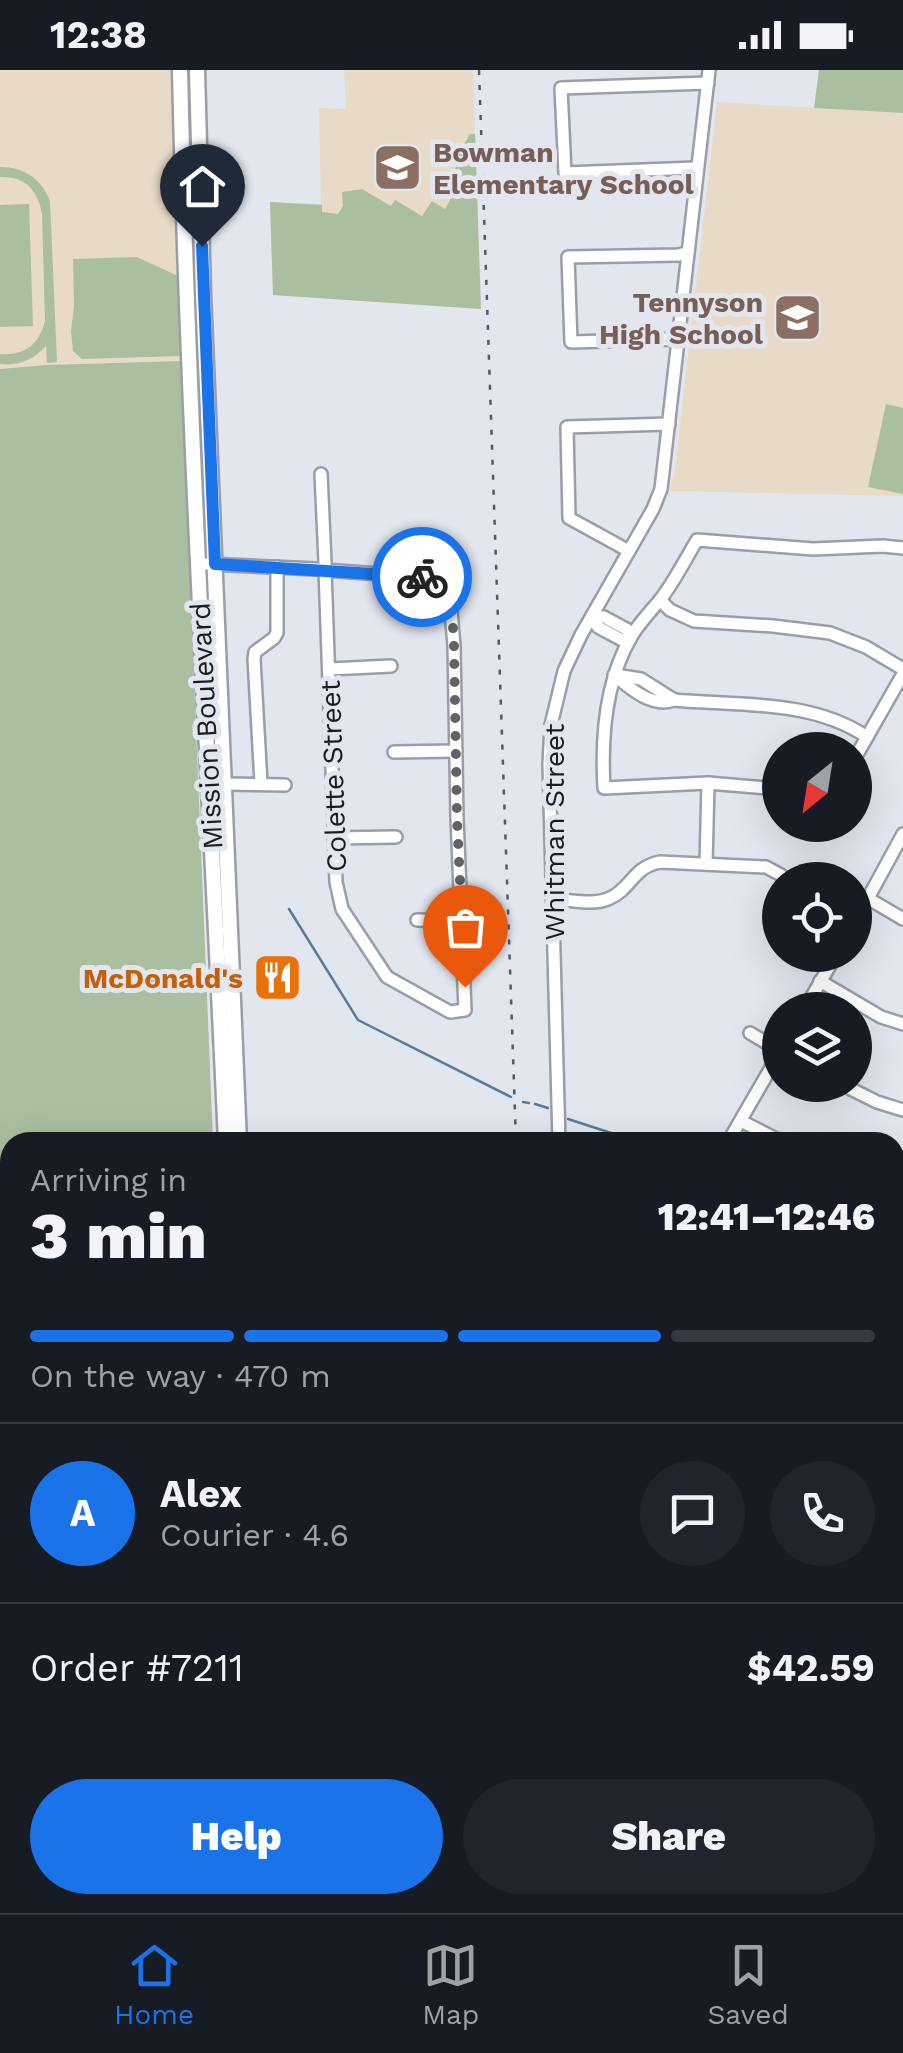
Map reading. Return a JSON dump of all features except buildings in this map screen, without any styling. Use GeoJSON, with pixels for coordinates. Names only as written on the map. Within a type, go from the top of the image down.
{"type":"FeatureCollection","features":[{"type":"Feature","properties":{"kind":"main road","name":"Mission Boulevard"},"geometry":{"type":"LineString","coordinates":[[180,70],[186,294],[226,1132]]}},
{"type":"Feature","properties":{"kind":"main road","name":"Mission Boulevard"},"geometry":{"type":"LineString","coordinates":[[197,70],[238,1132]]}},
{"type":"Feature","properties":{"kind":"main road"},"geometry":{"type":"LineString","coordinates":[[186,294],[198,329],[205,335]]}},
{"type":"Feature","properties":{"kind":"main road"},"geometry":{"type":"LineString","coordinates":[[218,962],[226,978],[227,1006],[233,1012]]}},
{"type":"Feature","properties":{"kind":"street"},"geometry":{"type":"LineString","coordinates":[[696,168],[565,173],[562,88],[709,76]]}},
{"type":"Feature","properties":{"kind":"street","name":"Whitman Street"},"geometry":{"type":"LineString","coordinates":[[559,1132],[550,725],[564,671],[661,489],[709,76]]}},
{"type":"Feature","properties":{"kind":"street"},"geometry":{"type":"LineString","coordinates":[[678,339],[571,342],[568,257],[688,252]]}},
{"type":"Feature","properties":{"kind":"street"},"geometry":{"type":"LineString","coordinates":[[629,551],[570,518],[567,427],[669,424]]}},
{"type":"Feature","properties":{"kind":"street","name":"Colette Street"},"geometry":{"type":"LineString","coordinates":[[321,474],[336,882],[342,909],[393,982],[450,1012],[465,1010],[463,921]]}},
{"type":"Feature","properties":{"kind":"street"},"geometry":{"type":"LineString","coordinates":[[762,788],[708,783],[604,788],[602,743],[614,675],[630,639],[697,540],[814,549],[903,548]]}},
{"type":"Feature","properties":{"kind":"street"},"geometry":{"type":"LineString","coordinates":[[198,564],[325,570],[447,582],[452,593],[463,921],[417,920]]}},
{"type":"Feature","properties":{"kind":"street"},"geometry":{"type":"LineString","coordinates":[[261,784],[254,658],[255,652],[277,633],[277,568]]}},
{"type":"Feature","properties":{"kind":"street"},"geometry":{"type":"LineString","coordinates":[[660,600],[670,610],[694,621],[774,626],[849,638],[903,672],[870,732]]}},
{"type":"Feature","properties":{"kind":"street"},"geometry":{"type":"LineString","coordinates":[[592,616],[598,627],[622,640],[630,639]]}},
{"type":"Feature","properties":{"kind":"street"},"geometry":{"type":"LineString","coordinates":[[330,669],[391,666]]}},
{"type":"Feature","properties":{"kind":"street"},"geometry":{"type":"LineString","coordinates":[[614,675],[654,702],[674,700],[814,713],[859,732]]}},
{"type":"Feature","properties":{"kind":"street"},"geometry":{"type":"LineString","coordinates":[[394,752],[456,751]]}},
{"type":"Feature","properties":{"kind":"street"},"geometry":{"type":"LineString","coordinates":[[706,864],[708,783]]}},
{"type":"Feature","properties":{"kind":"street"},"geometry":{"type":"LineString","coordinates":[[224,784],[284,785]]}},
{"type":"Feature","properties":{"kind":"street"},"geometry":{"type":"LineString","coordinates":[[872,892],[903,834]]}},
{"type":"Feature","properties":{"kind":"street"},"geometry":{"type":"LineString","coordinates":[[336,838],[396,836]]}},
{"type":"Feature","properties":{"kind":"street"},"geometry":{"type":"LineString","coordinates":[[554,899],[592,902],[613,898],[647,864],[762,866]]}},
{"type":"Feature","properties":{"kind":"street"},"geometry":{"type":"LineString","coordinates":[[872,900],[903,919]]}},
{"type":"Feature","properties":{"kind":"street"},"geometry":{"type":"LineString","coordinates":[[814,992],[826,972]]}},
{"type":"Feature","properties":{"kind":"street"},"geometry":{"type":"LineString","coordinates":[[820,981],[881,1016],[903,1024]]}},
{"type":"Feature","properties":{"kind":"street"},"geometry":{"type":"LineString","coordinates":[[750,1033],[762,1040]]}},
{"type":"Feature","properties":{"kind":"street"},"geometry":{"type":"LineString","coordinates":[[734,1132],[762,1083]]}},
{"type":"Feature","properties":{"kind":"street"},"geometry":{"type":"LineString","coordinates":[[872,1100],[903,1110]]}},
{"type":"Feature","properties":{"kind":"street"},"geometry":{"type":"LineString","coordinates":[[741,1121],[762,1132]]}},
{"type":"Feature","properties":{"kind":"shaded area"},"geometry":{"type":"Polygon","coordinates":[[[0,70],[172,70],[181,361],[0,369],[0,70]]]}},
{"type":"Feature","properties":{"kind":"shaded area","name":"Bowman Elementary School"},"geometry":{"type":"Polygon","coordinates":[[[344,70],[473,70],[481,309],[273,295],[270,202],[321,204],[319,108],[346,109],[344,70]]]}},
{"type":"Feature","properties":{"kind":"shaded area","name":"Tennyson High School"},"geometry":{"type":"Polygon","coordinates":[[[717,102],[903,111],[903,496],[670,491],[717,102]]]}},
{"type":"Feature","properties":{"kind":"green space"},"geometry":{"type":"Polygon","coordinates":[[[819,70],[903,70],[903,113],[814,108],[819,70]]]}},
{"type":"Feature","properties":{"kind":"green space"},"geometry":{"type":"Polygon","coordinates":[[[470,134],[475,134],[481,309],[273,295],[270,202],[322,205],[322,212],[338,214],[343,206],[342,192],[362,189],[391,206],[395,200],[422,216],[432,201],[445,209],[455,191],[447,185],[458,163],[455,160],[470,134]]]}},
{"type":"Feature","properties":{"kind":"green space"},"geometry":{"type":"Polygon","coordinates":[[[0,167],[31,175],[50,201],[57,362],[47,363],[46,346],[25,361],[0,364],[0,354],[23,351],[34,343],[45,321],[40,205],[29,186],[17,179],[0,177],[0,167]]]}},
{"type":"Feature","properties":{"kind":"green space"},"geometry":{"type":"Polygon","coordinates":[[[29,204],[33,326],[0,327],[0,205],[29,204]]]}},
{"type":"Feature","properties":{"kind":"green space"},"geometry":{"type":"Polygon","coordinates":[[[137,257],[178,276],[181,356],[82,359],[73,351],[71,331],[73,259],[137,257]]]}},
{"type":"Feature","properties":{"kind":"green space"},"geometry":{"type":"Polygon","coordinates":[[[181,361],[213,1132],[0,1132],[0,369],[181,361]]]}},
{"type":"Feature","properties":{"kind":"green space"},"geometry":{"type":"Polygon","coordinates":[[[886,404],[903,408],[903,494],[868,487],[886,404]]]}},
{"type":"Feature","properties":{"kind":"waterway"},"geometry":{"type":"LineString","coordinates":[[289,909],[358,1020],[511,1097]]}},
{"type":"Feature","properties":{"kind":"waterway"},"geometry":{"type":"LineString","coordinates":[[523,1102],[529,1103]]}},
{"type":"Feature","properties":{"kind":"waterway"},"geometry":{"type":"LineString","coordinates":[[535,1104],[548,1108]]}},
{"type":"Feature","properties":{"kind":"waterway"},"geometry":{"type":"LineString","coordinates":[[568,1119],[608,1132]]}},
{"type":"Feature","properties":{"kind":"railway"},"geometry":{"type":"LineString","coordinates":[[479,70],[516,1132]]}},
{"type":"Feature","properties":{"kind":"way so far"},"geometry":{"type":"LineString","coordinates":[[422,577],[441,579],[451,590],[465,987]]}},
{"type":"Feature","properties":{"kind":"place","name":"Bowman Elementary School"},"geometry":{"type":"Point","coordinates":[398,168]}},
{"type":"Feature","properties":{"kind":"place","name":"Tennyson High School"},"geometry":{"type":"Point","coordinates":[798,318]}},
{"type":"Feature","properties":{"kind":"place","name":"McDonald's"},"geometry":{"type":"Point","coordinates":[278,978]}},
{"type":"Feature","properties":{"kind":"route"},"geometry":{"type":"LineString","coordinates":[[202,246],[215,564],[422,577]]}}]}
